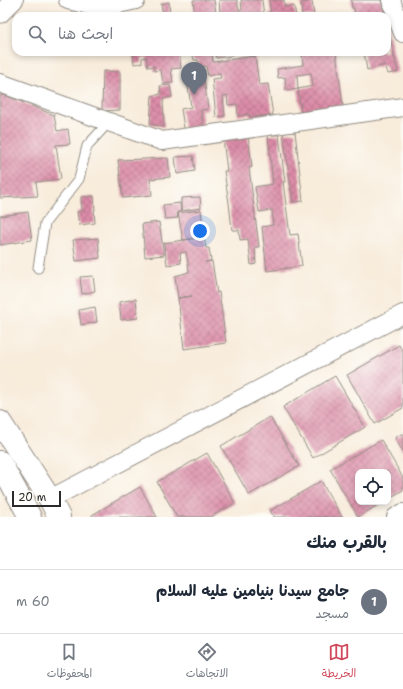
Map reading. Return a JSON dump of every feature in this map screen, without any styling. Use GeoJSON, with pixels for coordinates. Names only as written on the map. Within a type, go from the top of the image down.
{"type":"FeatureCollection","features":[{"type":"Feature","properties":{"kind":"street"},"geometry":{"type":"LineString","coordinates":[[0,14],[14,0]]}},
{"type":"Feature","properties":{"kind":"street"},"geometry":{"type":"LineString","coordinates":[[68,0],[101,8],[136,0]]}},
{"type":"Feature","properties":{"kind":"street"},"geometry":{"type":"LineString","coordinates":[[391,0],[403,33]]}},
{"type":"Feature","properties":{"kind":"street"},"geometry":{"type":"LineString","coordinates":[[0,84],[162,141],[403,107]]}},
{"type":"Feature","properties":{"kind":"street"},"geometry":{"type":"LineString","coordinates":[[0,422],[54,508],[403,314]]}},
{"type":"Feature","properties":{"kind":"street"},"geometry":{"type":"LineString","coordinates":[[0,462],[30,517]]}},
{"type":"Feature","properties":{"kind":"street"},"geometry":{"type":"LineString","coordinates":[[396,517],[403,513]]}},
{"type":"Feature","properties":{"kind":"lane"},"geometry":{"type":"LineString","coordinates":[[38,268],[45,222],[79,179],[87,146],[109,122]]}},
{"type":"Feature","properties":{"kind":"building"},"geometry":{"type":"Polygon","coordinates":[[[193,0],[214,0],[216,12],[194,12],[193,0]]]}},
{"type":"Feature","properties":{"kind":"building"},"geometry":{"type":"Polygon","coordinates":[[[219,0],[237,0],[239,10],[242,10],[241,0],[262,0],[264,12],[220,12],[219,0]]]}},
{"type":"Feature","properties":{"kind":"building"},"geometry":{"type":"Polygon","coordinates":[[[269,0],[284,0],[285,7],[294,6],[295,12],[271,12],[269,0]]]}},
{"type":"Feature","properties":{"kind":"building"},"geometry":{"type":"Polygon","coordinates":[[[351,0],[381,0],[384,12],[354,12],[354,8],[352,8],[351,0]]]}},
{"type":"Feature","properties":{"kind":"building"},"geometry":{"type":"Polygon","coordinates":[[[312,1],[313,12],[302,12],[301,3],[312,1]]]}},
{"type":"Feature","properties":{"kind":"building"},"geometry":{"type":"Polygon","coordinates":[[[169,2],[170,12],[162,12],[161,4],[169,2]]]}},
{"type":"Feature","properties":{"kind":"building"},"geometry":{"type":"Polygon","coordinates":[[[391,43],[398,72],[388,74],[385,65],[367,70],[365,56],[391,56],[391,43]]]}},
{"type":"Feature","properties":{"kind":"building"},"geometry":{"type":"Polygon","coordinates":[[[133,56],[180,56],[181,68],[171,69],[173,83],[163,84],[161,70],[154,71],[154,66],[148,67],[146,57],[142,58],[142,63],[134,64],[133,56]]]}},
{"type":"Feature","properties":{"kind":"building"},"geometry":{"type":"Polygon","coordinates":[[[193,56],[212,56],[213,62],[255,56],[259,85],[268,84],[273,115],[250,117],[249,114],[238,116],[237,104],[228,105],[227,95],[223,96],[225,116],[216,117],[212,79],[221,78],[220,73],[208,76],[206,66],[199,67],[198,60],[194,60],[193,56]]]}},
{"type":"Feature","properties":{"kind":"building"},"geometry":{"type":"Polygon","coordinates":[[[216,56],[232,56],[216,58],[216,56]]]}},
{"type":"Feature","properties":{"kind":"building"},"geometry":{"type":"Polygon","coordinates":[[[302,56],[337,56],[343,106],[301,112],[298,89],[286,91],[285,77],[278,78],[277,69],[303,65],[302,56]],[[311,73],[297,75],[298,89],[313,86],[311,73]]]}},
{"type":"Feature","properties":{"kind":"building"},"geometry":{"type":"Polygon","coordinates":[[[103,71],[120,72],[120,110],[102,111],[103,71]]]}},
{"type":"Feature","properties":{"kind":"building"},"geometry":{"type":"Polygon","coordinates":[[[204,78],[208,109],[201,110],[204,132],[185,134],[181,109],[191,107],[187,80],[204,78]]]}},
{"type":"Feature","properties":{"kind":"building"},"geometry":{"type":"Polygon","coordinates":[[[170,85],[172,97],[163,99],[164,127],[150,124],[152,96],[161,94],[160,86],[170,85]]]}},
{"type":"Feature","properties":{"kind":"building"},"geometry":{"type":"Polygon","coordinates":[[[0,95],[7,96],[54,115],[57,131],[68,129],[70,144],[56,145],[61,179],[36,182],[38,196],[0,198],[0,95]]]}},
{"type":"Feature","properties":{"kind":"building"},"geometry":{"type":"Polygon","coordinates":[[[295,132],[303,201],[293,202],[283,133],[295,132]]]}},
{"type":"Feature","properties":{"kind":"building"},"geometry":{"type":"Polygon","coordinates":[[[248,135],[252,167],[249,168],[259,247],[255,247],[256,264],[251,265],[248,239],[240,240],[239,230],[232,230],[224,171],[227,171],[223,139],[248,135]]]}},
{"type":"Feature","properties":{"kind":"building"},"geometry":{"type":"Polygon","coordinates":[[[268,135],[279,135],[290,235],[298,234],[302,266],[267,271],[262,227],[273,225],[272,210],[259,212],[255,187],[273,184],[268,135]]]}},
{"type":"Feature","properties":{"kind":"building"},"geometry":{"type":"Polygon","coordinates":[[[193,156],[195,171],[177,174],[175,157],[193,156]]]}},
{"type":"Feature","properties":{"kind":"building"},"geometry":{"type":"Polygon","coordinates":[[[168,158],[170,177],[150,179],[152,195],[123,198],[118,160],[168,158]]]}},
{"type":"Feature","properties":{"kind":"building"},"geometry":{"type":"Polygon","coordinates":[[[94,196],[95,223],[79,225],[77,212],[82,211],[81,197],[94,196]]]}},
{"type":"Feature","properties":{"kind":"building"},"geometry":{"type":"Polygon","coordinates":[[[200,197],[201,208],[181,211],[181,198],[200,197]]]}},
{"type":"Feature","properties":{"kind":"building"},"geometry":{"type":"Polygon","coordinates":[[[180,203],[181,212],[177,212],[178,218],[165,219],[163,205],[180,203]]]}},
{"type":"Feature","properties":{"kind":"building"},"geometry":{"type":"Polygon","coordinates":[[[201,210],[204,237],[183,240],[178,213],[201,210]]]}},
{"type":"Feature","properties":{"kind":"building"},"geometry":{"type":"Polygon","coordinates":[[[28,212],[32,240],[0,245],[0,216],[28,212]]]}},
{"type":"Feature","properties":{"kind":"building"},"geometry":{"type":"Polygon","coordinates":[[[159,222],[164,255],[145,257],[142,224],[159,222]]]}},
{"type":"Feature","properties":{"kind":"building"},"geometry":{"type":"Polygon","coordinates":[[[204,237],[206,248],[209,248],[211,261],[205,262],[212,261],[217,293],[219,292],[226,343],[184,349],[175,276],[189,272],[186,252],[180,253],[181,263],[167,265],[164,243],[204,237]]]}},
{"type":"Feature","properties":{"kind":"building"},"geometry":{"type":"Polygon","coordinates":[[[98,238],[100,258],[76,261],[73,240],[98,238]]]}},
{"type":"Feature","properties":{"kind":"building"},"geometry":{"type":"Polygon","coordinates":[[[93,276],[95,291],[82,294],[80,277],[93,276]]]}},
{"type":"Feature","properties":{"kind":"building"},"geometry":{"type":"Polygon","coordinates":[[[136,299],[138,318],[121,320],[119,302],[136,299]]]}},
{"type":"Feature","properties":{"kind":"building"},"geometry":{"type":"Polygon","coordinates":[[[95,307],[97,322],[81,325],[79,310],[95,307]]]}},
{"type":"Feature","properties":{"kind":"building"},"geometry":{"type":"Polygon","coordinates":[[[399,345],[403,352],[403,408],[375,424],[347,375],[399,345]]]}},
{"type":"Feature","properties":{"kind":"building"},"geometry":{"type":"Polygon","coordinates":[[[335,376],[365,427],[313,458],[283,407],[335,376]]]}},
{"type":"Feature","properties":{"kind":"building"},"geometry":{"type":"Polygon","coordinates":[[[270,417],[299,466],[249,495],[221,446],[270,417]]]}},
{"type":"Feature","properties":{"kind":"building"},"geometry":{"type":"Polygon","coordinates":[[[403,433],[403,452],[395,438],[403,433]]]}},
{"type":"Feature","properties":{"kind":"building"},"geometry":{"type":"Polygon","coordinates":[[[381,440],[403,478],[403,490],[391,497],[391,469],[355,469],[355,505],[378,505],[358,517],[330,469],[381,440]]]}},
{"type":"Feature","properties":{"kind":"building"},"geometry":{"type":"Polygon","coordinates":[[[207,453],[235,503],[211,517],[177,517],[157,482],[207,453]]]}},
{"type":"Feature","properties":{"kind":"building"},"geometry":{"type":"Polygon","coordinates":[[[321,481],[342,517],[274,517],[270,511],[321,481]]]}},
{"type":"Feature","properties":{"kind":"building"},"geometry":{"type":"Polygon","coordinates":[[[140,487],[157,517],[92,517],[92,515],[140,487]]]}},
{"type":"Feature","properties":{"kind":"place","name":"جامع سيدنا بنيامين عليه السلام"},"geometry":{"type":"Point","coordinates":[194,95]}}]}
